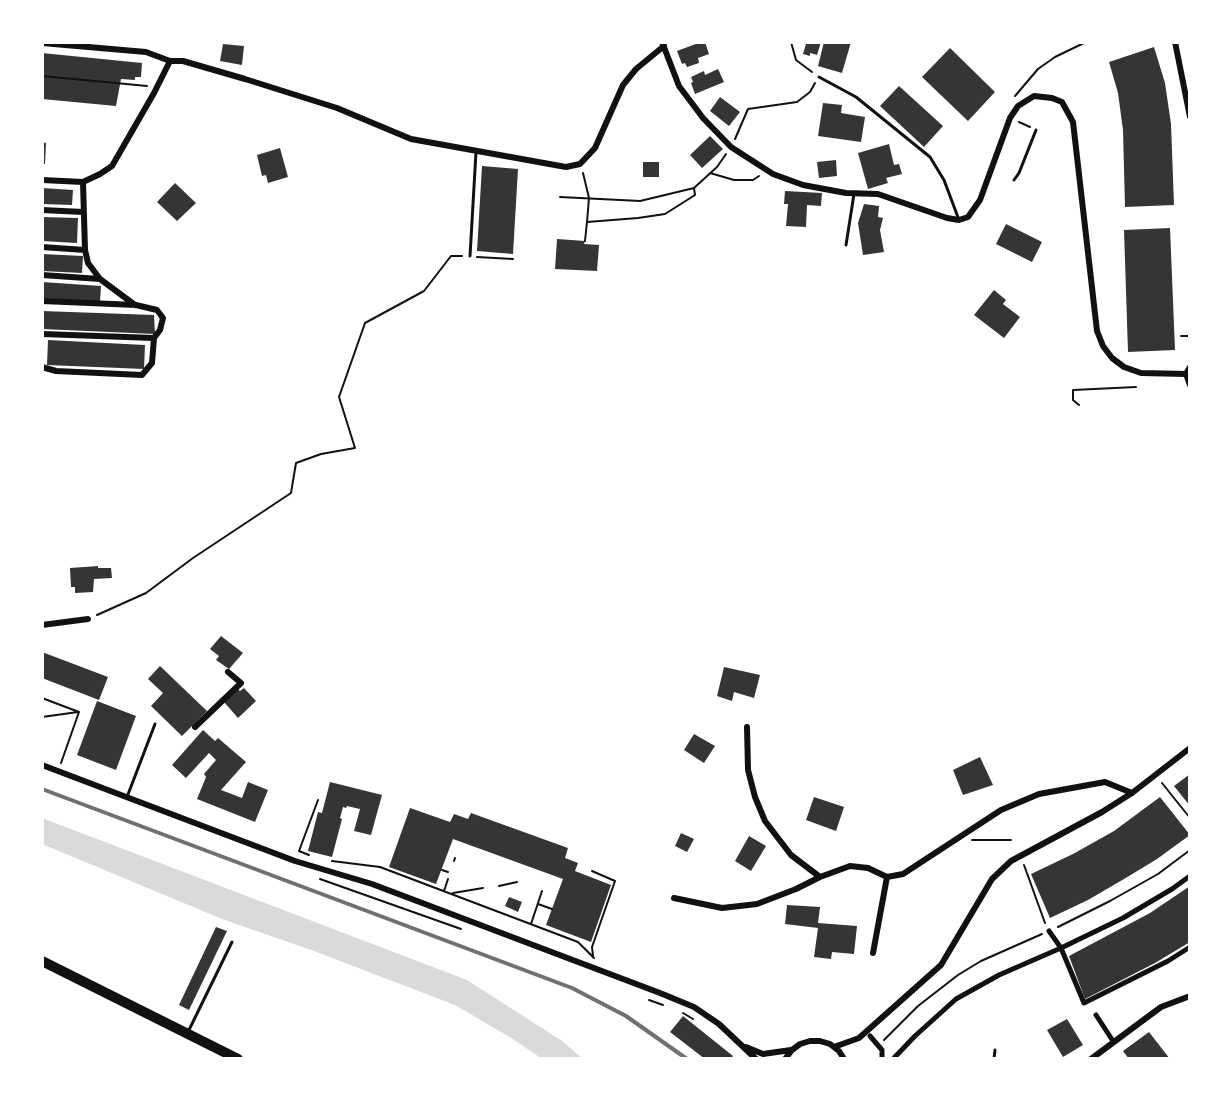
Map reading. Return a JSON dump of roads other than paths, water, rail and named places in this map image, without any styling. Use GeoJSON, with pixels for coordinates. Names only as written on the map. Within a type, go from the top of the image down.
{"type":"FeatureCollection","features":[{"type":"Feature","properties":{"kind":"main road"},"geometry":{"type":"LineString","coordinates":[[42,962],[238,1059]]}},
{"type":"Feature","properties":{"kind":"street"},"geometry":{"type":"LineString","coordinates":[[1175,42],[1190,117]]}},
{"type":"Feature","properties":{"kind":"street"},"geometry":{"type":"LineString","coordinates":[[42,43],[146,52],[236,76],[337,108],[411,139],[566,167],[580,164],[595,148],[623,86],[636,69],[663,44],[679,86],[703,118],[731,147],[768,171],[803,184],[854,193],[878,194],[959,220],[968,217],[980,200],[1010,118],[1018,106],[1034,96],[1052,98],[1062,102],[1073,122],[1097,331],[1103,346],[1112,358],[1124,367],[1141,373],[1186,374]]}},
{"type":"Feature","properties":{"kind":"street"},"geometry":{"type":"LineString","coordinates":[[42,180],[83,182],[112,166],[170,60]]}},
{"type":"Feature","properties":{"kind":"street"},"geometry":{"type":"LineString","coordinates":[[83,182],[85,250],[88,263],[100,279],[136,305]]}},
{"type":"Feature","properties":{"kind":"street"},"geometry":{"type":"LineString","coordinates":[[42,210],[83,212]]}},
{"type":"Feature","properties":{"kind":"street"},"geometry":{"type":"LineString","coordinates":[[42,247],[85,250]]}},
{"type":"Feature","properties":{"kind":"street"},"geometry":{"type":"LineString","coordinates":[[42,275],[100,279]]}},
{"type":"Feature","properties":{"kind":"street"},"geometry":{"type":"LineString","coordinates":[[42,301],[136,305],[157,310],[163,318],[160,330],[154,338],[152,363],[142,375],[57,371],[42,367]]}},
{"type":"Feature","properties":{"kind":"street"},"geometry":{"type":"LineString","coordinates":[[42,334],[154,338]]}},
{"type":"Feature","properties":{"kind":"street"},"geometry":{"type":"LineString","coordinates":[[1190,367],[1186,374],[1190,385]]}},
{"type":"Feature","properties":{"kind":"street"},"geometry":{"type":"LineString","coordinates":[[42,625],[88,619]]}},
{"type":"Feature","properties":{"kind":"street"},"geometry":{"type":"LineString","coordinates":[[195,727],[241,683],[228,672]]}},
{"type":"Feature","properties":{"kind":"street"},"geometry":{"type":"LineString","coordinates":[[747,727],[748,771],[765,821],[791,855],[820,877]]}},
{"type":"Feature","properties":{"kind":"street"},"geometry":{"type":"LineString","coordinates":[[834,1047],[859,1038],[941,965],[999,871],[1019,856],[1131,794],[1190,748]]}},
{"type":"Feature","properties":{"kind":"street"},"geometry":{"type":"LineString","coordinates":[[42,765],[295,861],[372,884],[660,993],[694,1008],[719,1024],[756,1059]]}},
{"type":"Feature","properties":{"kind":"street"},"geometry":{"type":"LineString","coordinates":[[674,898],[722,908],[757,904],[850,867],[868,868],[887,877],[903,874],[1001,810],[1039,794],[1105,782],[1131,794]]}},
{"type":"Feature","properties":{"kind":"street"},"geometry":{"type":"LineString","coordinates":[[893,1059],[956,999],[999,975],[1123,918],[1190,876]]}},
{"type":"Feature","properties":{"kind":"street"},"geometry":{"type":"LineString","coordinates":[[873,953],[887,877]]}},
{"type":"Feature","properties":{"kind":"street"},"geometry":{"type":"LineString","coordinates":[[1048,931],[1061,948],[1084,1004],[1168,961],[1190,947]]}},
{"type":"Feature","properties":{"kind":"street"},"geometry":{"type":"LineString","coordinates":[[1091,1059],[1161,1007],[1190,996]]}},
{"type":"Feature","properties":{"kind":"street"},"geometry":{"type":"LineString","coordinates":[[1096,1015],[1113,1041]]}},
{"type":"Feature","properties":{"kind":"street"},"geometry":{"type":"LineString","coordinates":[[870,1036],[882,1050],[882,1059]]}},
{"type":"Feature","properties":{"kind":"street"},"geometry":{"type":"LineString","coordinates":[[785,1059],[800,1044],[820,1041],[834,1047],[844,1059]]}},
{"type":"Feature","properties":{"kind":"street"},"geometry":{"type":"LineString","coordinates":[[744,1046],[763,1054],[792,1050]]}},
{"type":"Feature","properties":{"kind":"lane"},"geometry":{"type":"LineString","coordinates":[[819,77],[856,97],[930,157],[944,180],[959,220]]}},
{"type":"Feature","properties":{"kind":"lane"},"geometry":{"type":"LineString","coordinates":[[1014,180],[1036,130]]}},
{"type":"Feature","properties":{"kind":"lane"},"geometry":{"type":"LineString","coordinates":[[470,256],[476,152]]}},
{"type":"Feature","properties":{"kind":"lane"},"geometry":{"type":"LineString","coordinates":[[846,245],[854,193]]}},
{"type":"Feature","properties":{"kind":"lane"},"geometry":{"type":"LineString","coordinates":[[127,797],[155,724]]}},
{"type":"Feature","properties":{"kind":"lane"},"geometry":{"type":"LineString","coordinates":[[187,1034],[232,942]]}},
{"type":"Feature","properties":{"kind":"lane"},"geometry":{"type":"LineString","coordinates":[[994,1050],[994,1059]]}},
{"type":"Feature","properties":{"kind":"railway"},"geometry":{"type":"LineString","coordinates":[[42,789],[572,988],[626,1016],[687,1059]]}}]}
